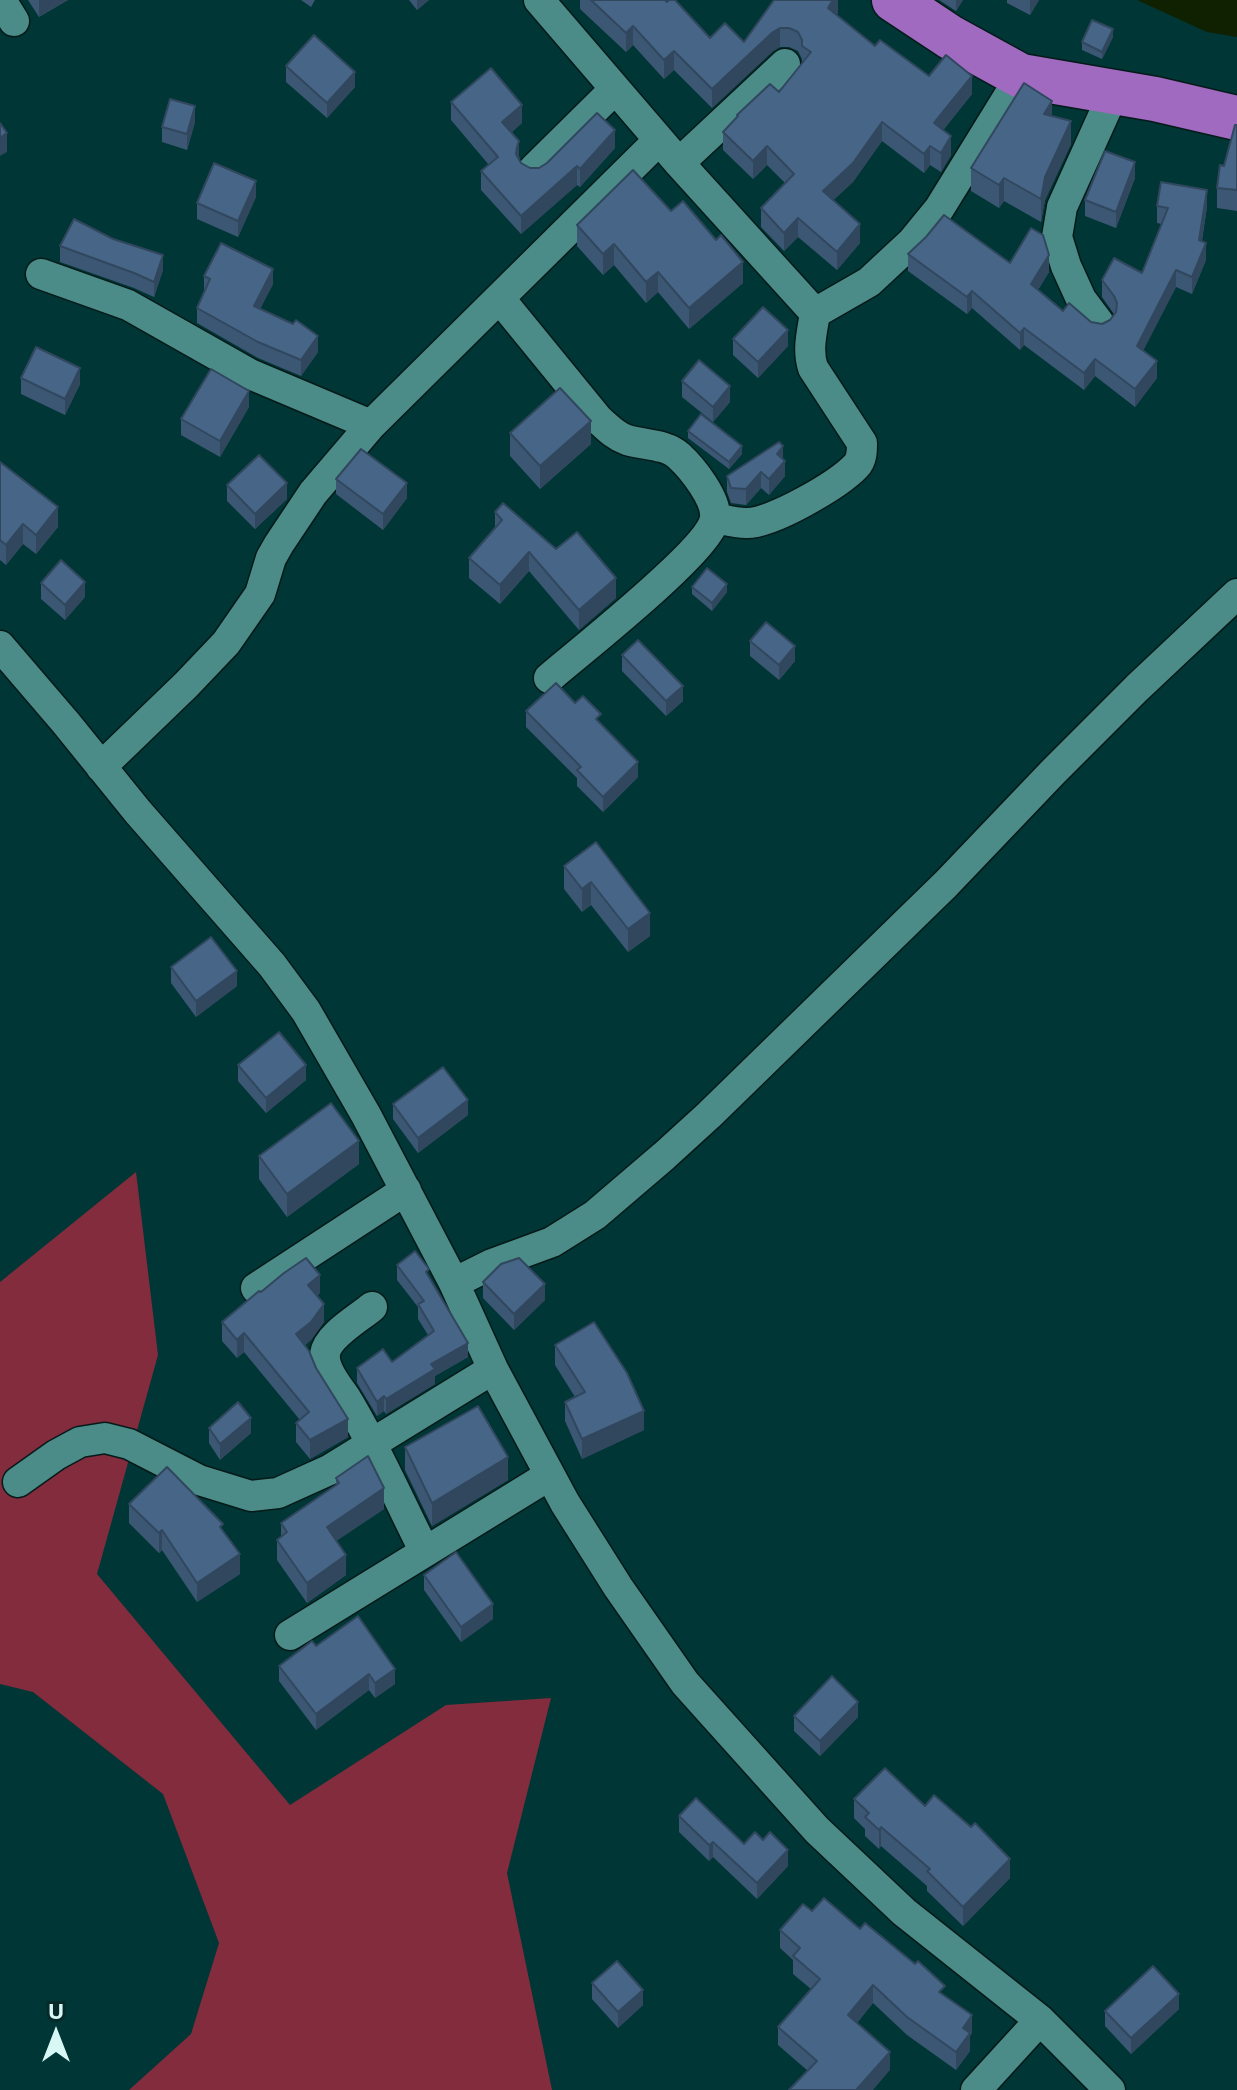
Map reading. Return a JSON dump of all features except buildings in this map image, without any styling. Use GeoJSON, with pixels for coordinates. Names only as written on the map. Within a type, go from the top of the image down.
{"type":"FeatureCollection","features":[{"type":"Feature","properties":{"kind":"highway"},"geometry":{"type":"LineString","coordinates":[[894,0],[950,37],[1021,76],[1155,99],[1237,118]]}},
{"type":"Feature","properties":{"kind":"street"},"geometry":{"type":"LineString","coordinates":[[539,0],[679,163],[815,313],[810,360],[862,443],[858,464],[818,495],[748,524],[715,518]]}},
{"type":"Feature","properties":{"kind":"street"},"geometry":{"type":"LineString","coordinates":[[679,163],[785,64]]}},
{"type":"Feature","properties":{"kind":"street"},"geometry":{"type":"LineString","coordinates":[[815,313],[869,282],[912,242],[939,209],[1021,76]]}},
{"type":"Feature","properties":{"kind":"street"},"geometry":{"type":"LineString","coordinates":[[534,169],[615,89]]}},
{"type":"Feature","properties":{"kind":"street"},"geometry":{"type":"LineString","coordinates":[[1099,323],[1081,299],[1057,237],[1062,207],[1114,92]]}},
{"type":"Feature","properties":{"kind":"street"},"geometry":{"type":"LineString","coordinates":[[101,767],[226,643],[260,594],[271,558],[279,544],[313,493],[371,425],[659,140]]}},
{"type":"Feature","properties":{"kind":"street"},"geometry":{"type":"LineString","coordinates":[[41,274],[128,305],[250,374],[371,425]]}},
{"type":"Feature","properties":{"kind":"street"},"geometry":{"type":"LineString","coordinates":[[500,299],[611,431],[624,439],[668,449],[682,459],[711,497],[715,518],[703,541],[665,580],[549,678]]}},
{"type":"Feature","properties":{"kind":"street"},"geometry":{"type":"LineString","coordinates":[[454,1283],[492,1264],[552,1242],[595,1215],[664,1156],[891,939],[1137,688],[1237,594]]}},
{"type":"Feature","properties":{"kind":"street"},"geometry":{"type":"LineString","coordinates":[[0,646],[138,812],[272,965],[306,1011],[406,1190],[454,1283],[493,1369],[565,1503],[618,1587],[685,1683],[817,1830],[904,1912],[1040,2020],[1110,2090]]}},
{"type":"Feature","properties":{"kind":"street"},"geometry":{"type":"LineString","coordinates":[[256,1288],[406,1190]]}},
{"type":"Feature","properties":{"kind":"street"},"geometry":{"type":"LineString","coordinates":[[372,1307],[329,1344],[325,1354],[327,1369],[360,1421],[425,1552]]}},
{"type":"Feature","properties":{"kind":"street"},"geometry":{"type":"LineString","coordinates":[[18,1482],[80,1442],[105,1438],[129,1444],[199,1480],[251,1496],[278,1493],[329,1470],[493,1369]]}},
{"type":"Feature","properties":{"kind":"street"},"geometry":{"type":"LineString","coordinates":[[290,1635],[550,1475]]}},
{"type":"Feature","properties":{"kind":"street"},"geometry":{"type":"LineString","coordinates":[[976,2090],[1040,2020]]}},
{"type":"Feature","properties":{"kind":"shaded area"},"geometry":{"type":"Polygon","coordinates":[[[1137,0],[1237,0],[1237,37],[1207,32],[1137,0]]]}},
{"type":"Feature","properties":{"kind":"shaded area"},"geometry":{"type":"Polygon","coordinates":[[[136,1172],[158,1355],[97,1574],[290,1805],[446,1705],[551,1698],[507,1873],[552,2090],[129,2090],[191,2034],[219,1943],[163,1794],[33,1692],[0,1684],[0,1282],[136,1172]]]}}]}
